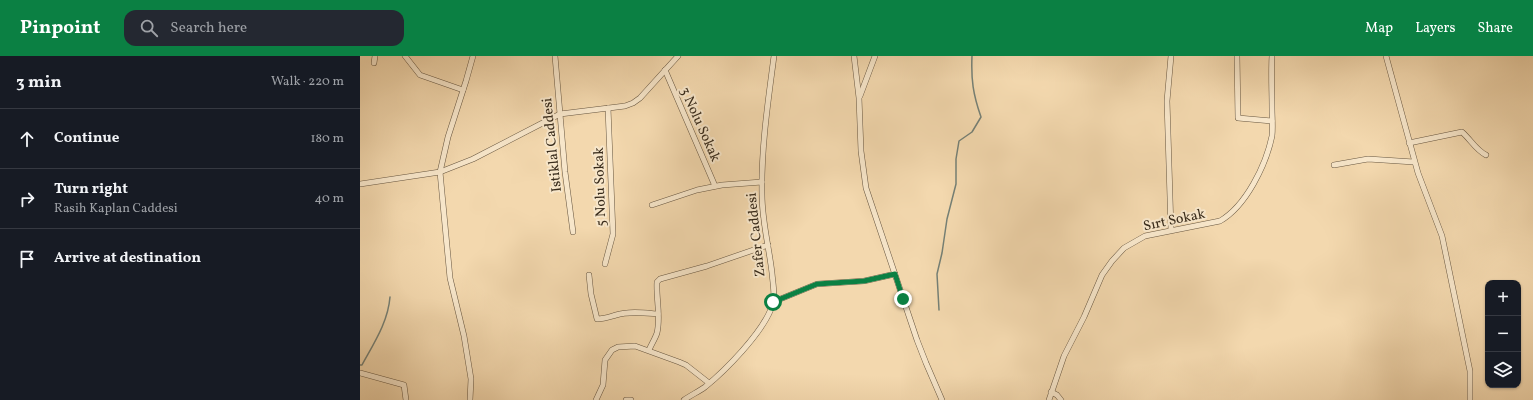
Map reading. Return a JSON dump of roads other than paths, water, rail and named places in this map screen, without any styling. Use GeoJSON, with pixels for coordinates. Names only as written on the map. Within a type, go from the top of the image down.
{"type":"FeatureCollection","features":[{"type":"Feature","properties":{"kind":"street"},"geometry":{"type":"LineString","coordinates":[[374,63],[375,56]]}},
{"type":"Feature","properties":{"kind":"street"},"geometry":{"type":"LineString","coordinates":[[405,56],[420,75],[463,90]]}},
{"type":"Feature","properties":{"kind":"street"},"geometry":{"type":"LineString","coordinates":[[470,400],[471,378],[464,336],[450,278],[440,172],[448,137],[473,56]]}},
{"type":"Feature","properties":{"kind":"street","name":"Istiklal Caddesi"},"geometry":{"type":"LineString","coordinates":[[555,56],[573,232]]}},
{"type":"Feature","properties":{"kind":"street","name":"Zafer Caddesi"},"geometry":{"type":"LineString","coordinates":[[684,400],[709,383],[733,360],[760,328],[767,317],[773,302],[768,245],[763,215],[762,182],[765,120],[774,56]]}},
{"type":"Feature","properties":{"kind":"street"},"geometry":{"type":"LineString","coordinates":[[854,56],[859,98],[861,151],[866,188],[926,363],[942,400]]}},
{"type":"Feature","properties":{"kind":"street"},"geometry":{"type":"LineString","coordinates":[[859,98],[875,56]]}},
{"type":"Feature","properties":{"kind":"street"},"geometry":{"type":"LineString","coordinates":[[1171,56],[1167,108],[1172,203],[1171,230]]}},
{"type":"Feature","properties":{"kind":"street"},"geometry":{"type":"LineString","coordinates":[[1237,56],[1238,118],[1272,121]]}},
{"type":"Feature","properties":{"kind":"street","name":"Sırt Sokak"},"geometry":{"type":"LineString","coordinates":[[1049,400],[1064,356],[1084,317],[1102,275],[1124,248],[1145,236],[1220,221],[1226,218],[1239,204],[1252,186],[1260,172],[1272,135],[1272,56]]}},
{"type":"Feature","properties":{"kind":"street"},"geometry":{"type":"LineString","coordinates":[[1386,56],[1414,162],[1442,236],[1470,371],[1470,400]]}},
{"type":"Feature","properties":{"kind":"street"},"geometry":{"type":"LineString","coordinates":[[360,184],[440,172],[472,159],[560,114],[625,106],[633,103],[640,98],[675,57]]}},
{"type":"Feature","properties":{"kind":"street","name":"3 Nolu Sokak"},"geometry":{"type":"LineString","coordinates":[[664,70],[715,186]]}},
{"type":"Feature","properties":{"kind":"street","name":"5 Nolu Sokak"},"geometry":{"type":"LineString","coordinates":[[605,264],[613,234],[608,108]]}},
{"type":"Feature","properties":{"kind":"street"},"geometry":{"type":"LineString","coordinates":[[1409,142],[1462,132],[1470,139],[1479,151],[1486,155]]}},
{"type":"Feature","properties":{"kind":"street"},"geometry":{"type":"LineString","coordinates":[[1334,165],[1368,159],[1414,162]]}},
{"type":"Feature","properties":{"kind":"street"},"geometry":{"type":"LineString","coordinates":[[652,205],[696,190],[715,186],[762,182]]}},
{"type":"Feature","properties":{"kind":"street"},"geometry":{"type":"LineString","coordinates":[[649,350],[657,334],[657,282],[660,279],[707,266],[768,245]]}},
{"type":"Feature","properties":{"kind":"street"},"geometry":{"type":"LineString","coordinates":[[773,302],[817,284],[864,281],[895,274]]}},
{"type":"Feature","properties":{"kind":"street"},"geometry":{"type":"LineString","coordinates":[[589,275],[591,294],[597,320],[609,318],[614,315],[658,314]]}},
{"type":"Feature","properties":{"kind":"street"},"geometry":{"type":"LineString","coordinates":[[596,400],[603,385],[605,360],[612,350],[618,347],[635,346],[649,350],[686,365],[709,383]]}},
{"type":"Feature","properties":{"kind":"street"},"geometry":{"type":"LineString","coordinates":[[360,373],[404,385],[406,400]]}},
{"type":"Feature","properties":{"kind":"street"},"geometry":{"type":"LineString","coordinates":[[1051,392],[1057,395],[1061,400]]}},
{"type":"Feature","properties":{"kind":"street"},"geometry":{"type":"LineString","coordinates":[[626,400],[631,400]]}},
{"type":"Feature","properties":{"kind":"waterway"},"geometry":{"type":"LineString","coordinates":[[939,310],[937,274],[947,219],[956,184],[956,159],[959,141],[972,132],[981,117],[973,87],[972,56]]}},
{"type":"Feature","properties":{"kind":"waterway"},"geometry":{"type":"LineString","coordinates":[[360,365],[362,365],[380,332],[389,306],[390,297]]}}]}
